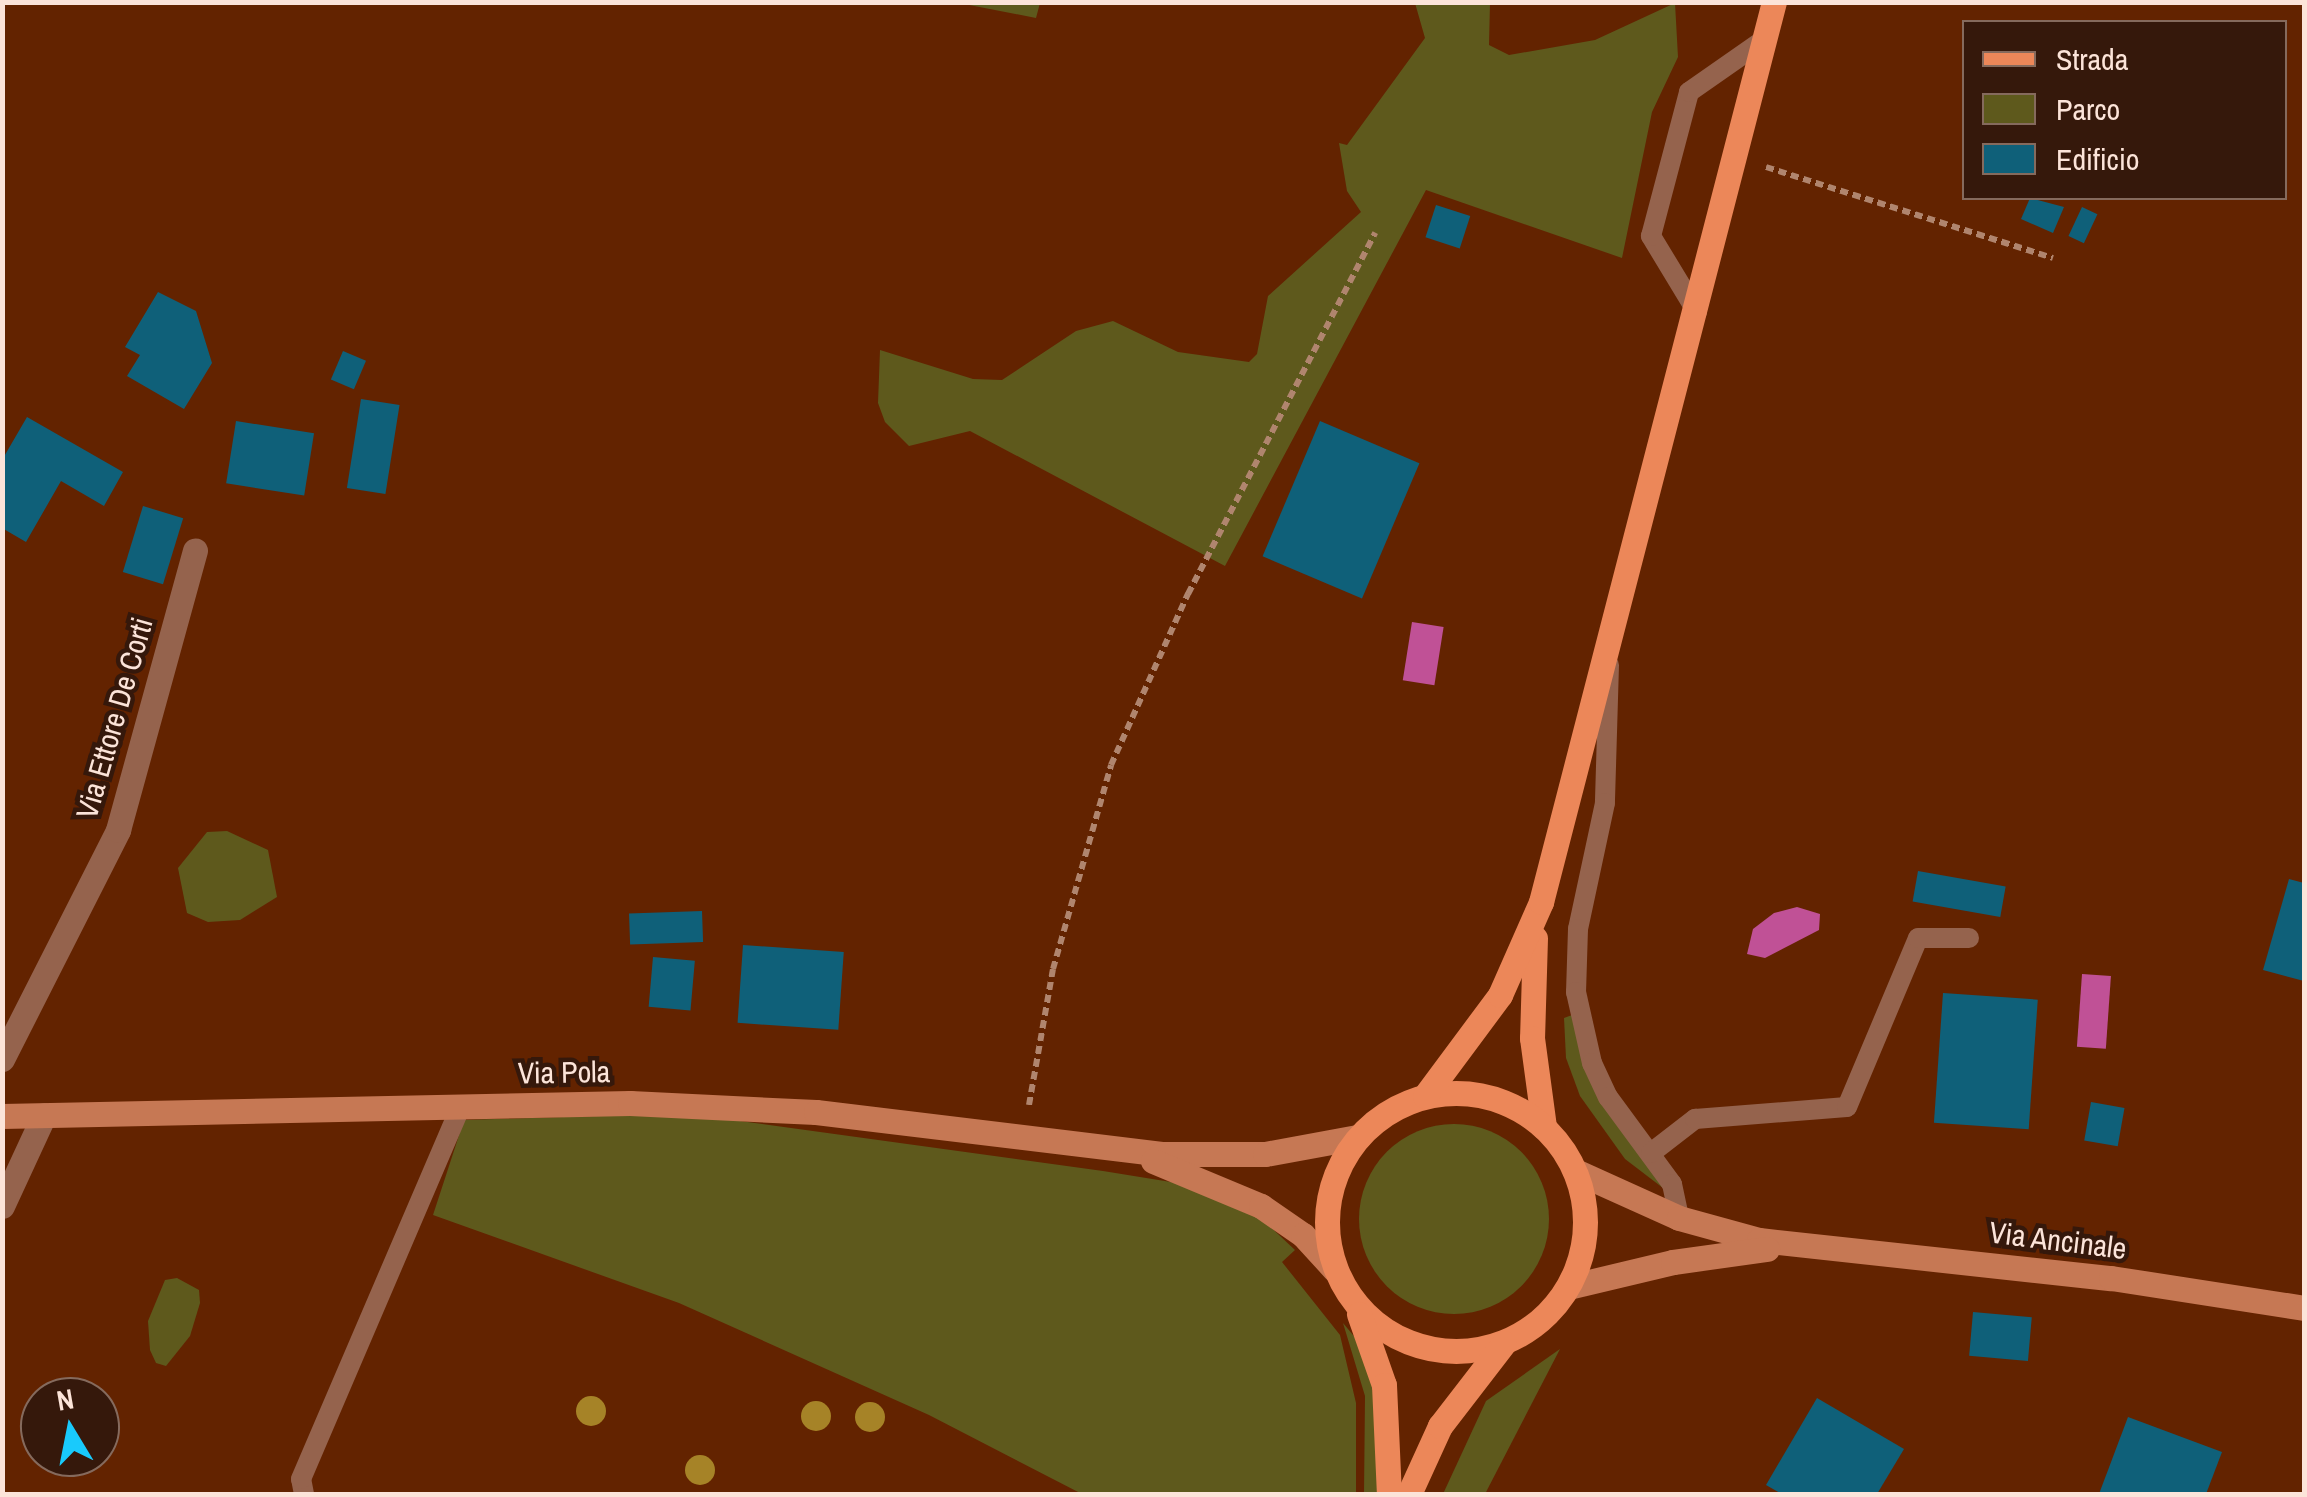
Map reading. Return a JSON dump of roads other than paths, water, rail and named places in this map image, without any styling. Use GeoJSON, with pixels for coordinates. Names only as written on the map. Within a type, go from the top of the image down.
{"type":"FeatureCollection","features":[{"type":"Feature","properties":{"kind":"main road"},"geometry":{"type":"LineString","coordinates":[[1425,1096],[1500,995],[1541,902],[1697,312],[1774,2]]}},
{"type":"Feature","properties":{"kind":"main road"},"geometry":{"type":"LineString","coordinates":[[1541,902],[1531,1010],[1544,1127]]}},
{"type":"Feature","properties":{"kind":"main road"},"geometry":{"type":"LineString","coordinates":[[1352,1301],[1380,1328],[1420,1346],[1469,1351],[1504,1343],[1532,1328],[1568,1287],[1586,1220],[1576,1171],[1544,1127],[1506,1102],[1479,1094],[1425,1096],[1391,1110],[1358,1137],[1331,1187],[1327,1240],[1334,1268],[1352,1301],[1384,1385],[1390,1494]]}},
{"type":"Feature","properties":{"kind":"main road"},"geometry":{"type":"LineString","coordinates":[[1409,1494],[1440,1426],[1504,1343]]}},
{"type":"Feature","properties":{"kind":"street","name":"Via Ettore De Corti"},"geometry":{"type":"LineString","coordinates":[[2,1060],[118,830],[195,550]]}},
{"type":"Feature","properties":{"kind":"street","name":"Via Pola"},"geometry":{"type":"LineString","coordinates":[[4,1120],[44,1115],[461,1106],[733,1106],[1024,1136],[1124,1151],[1266,1154],[1358,1137]]}},
{"type":"Feature","properties":{"kind":"street"},"geometry":{"type":"LineString","coordinates":[[2,1206],[44,1115]]}},
{"type":"Feature","properties":{"kind":"street","name":"Via Pola"},"geometry":{"type":"LineString","coordinates":[[1124,1151],[1261,1206],[1303,1236],[1334,1268]]}},
{"type":"Feature","properties":{"kind":"street","name":"Via Ancinale"},"geometry":{"type":"LineString","coordinates":[[1576,1171],[1679,1218],[1802,1248],[2112,1278],[2304,1308]]}},
{"type":"Feature","properties":{"kind":"street","name":"Via Ancinale"},"geometry":{"type":"LineString","coordinates":[[1568,1287],[1673,1262],[1802,1248]]}},
{"type":"Feature","properties":{"kind":"lane"},"geometry":{"type":"LineString","coordinates":[[1697,312],[1651,236],[1688,92],[1766,40]]}},
{"type":"Feature","properties":{"kind":"lane"},"geometry":{"type":"LineString","coordinates":[[1610,637],[1605,803],[1578,928],[1576,992],[1592,1063],[1672,1184],[1679,1218]]}},
{"type":"Feature","properties":{"kind":"lane"},"geometry":{"type":"LineString","coordinates":[[1650,1154],[1695,1119],[1847,1107],[1918,938],[1969,938]]}},
{"type":"Feature","properties":{"kind":"lane"},"geometry":{"type":"LineString","coordinates":[[304,1494],[300,1479],[461,1106]]}}]}
